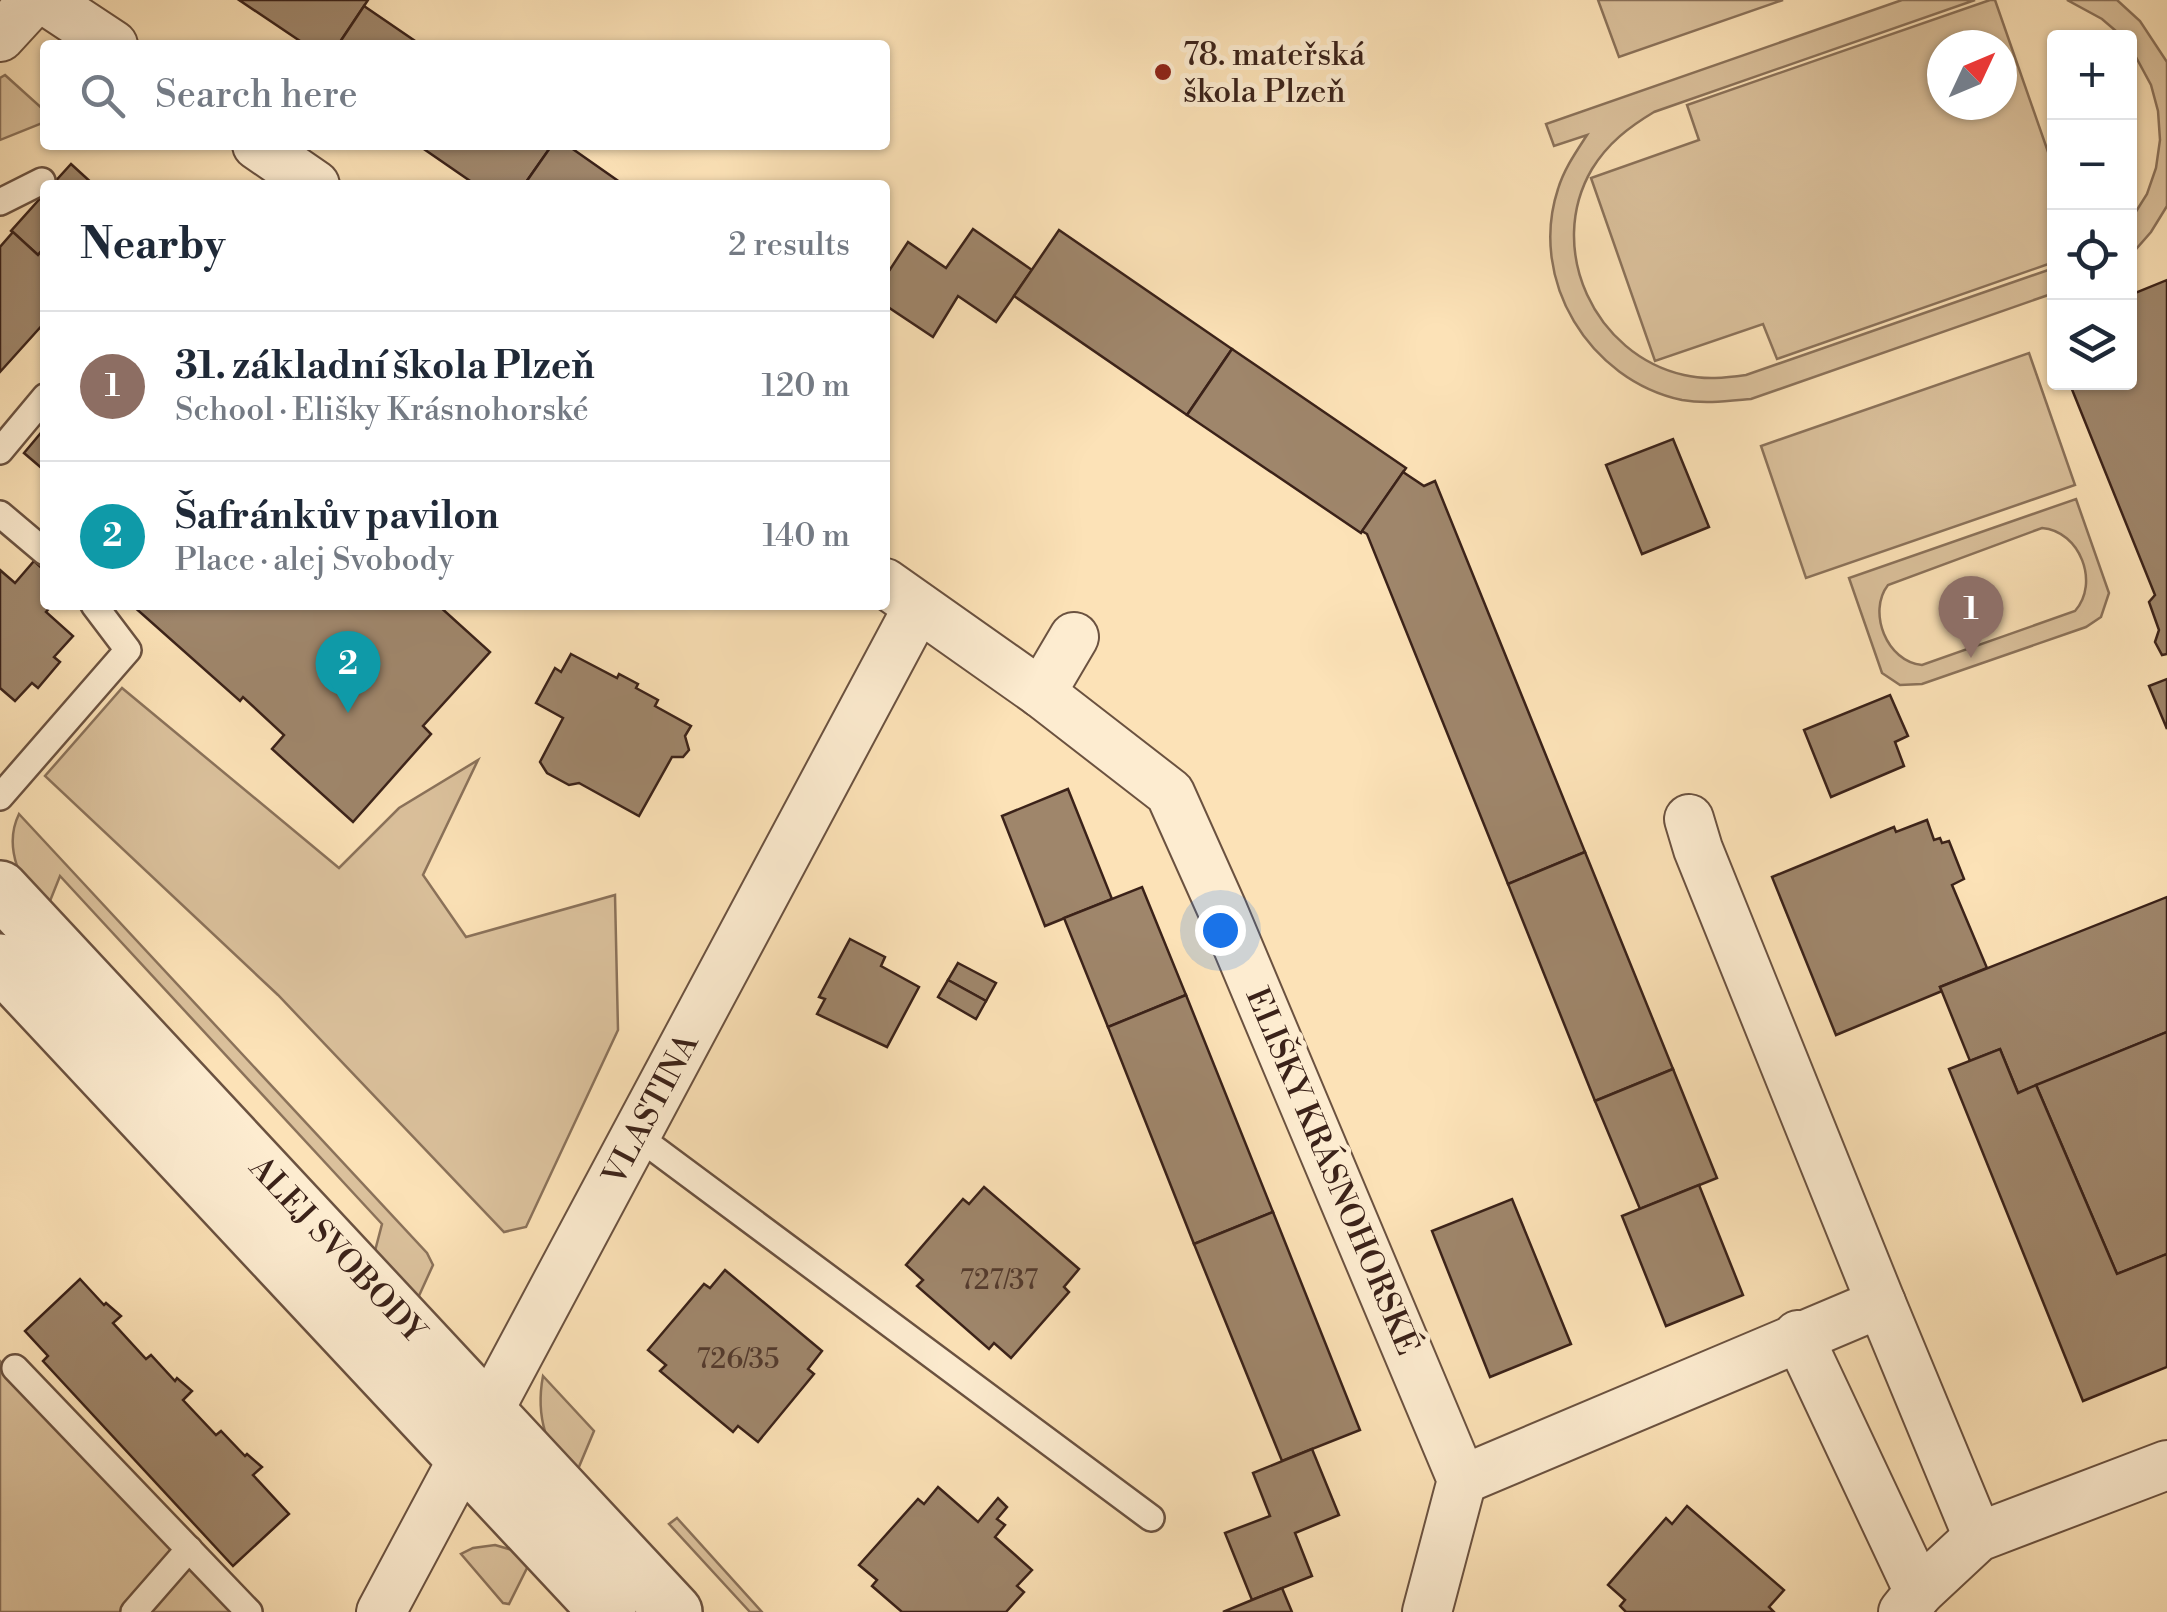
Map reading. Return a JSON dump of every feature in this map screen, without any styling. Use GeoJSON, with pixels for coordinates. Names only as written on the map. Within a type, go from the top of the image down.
{"type":"FeatureCollection","features":[{"type":"Feature","properties":{"kind":"street"},"geometry":{"type":"LineString","coordinates":[[0,37],[34,0]]}},
{"type":"Feature","properties":{"kind":"street"},"geometry":{"type":"LineString","coordinates":[[45,0],[105,40]]}},
{"type":"Feature","properties":{"kind":"street"},"geometry":{"type":"LineString","coordinates":[[264,150],[308,180]]}},
{"type":"Feature","properties":{"kind":"street","name":"ELIŠKY KRÁSNOHORSKÉ"},"geometry":{"type":"LineString","coordinates":[[902,595],[1041,692],[1170,792],[1462,1480]]}},
{"type":"Feature","properties":{"kind":"street","name":"VLASTINA"},"geometry":{"type":"LineString","coordinates":[[381,1612],[636,1135],[902,595]]}},
{"type":"Feature","properties":{"kind":"street"},"geometry":{"type":"LineString","coordinates":[[1041,692],[1074,638]]}},
{"type":"Feature","properties":{"kind":"street"},"geometry":{"type":"LineString","coordinates":[[1689,819],[1978,1537]]}},
{"type":"Feature","properties":{"kind":"street","name":"ALEJ SVOBODY"},"geometry":{"type":"LineString","coordinates":[[0,888],[477,1434],[608,1612]]}},
{"type":"Feature","properties":{"kind":"street","name":"ALEJ SVOBODY"},"geometry":{"type":"LineString","coordinates":[[0,962],[477,1434],[674,1612]]}},
{"type":"Feature","properties":{"kind":"street"},"geometry":{"type":"LineString","coordinates":[[1426,1612],[1462,1480],[1881,1303]]}},
{"type":"Feature","properties":{"kind":"street"},"geometry":{"type":"LineString","coordinates":[[1798,1335],[1911,1602],[1978,1537],[2167,1465]]}},
{"type":"Feature","properties":{"kind":"lane"},"geometry":{"type":"LineString","coordinates":[[21,220],[0,203],[40,183]]}},
{"type":"Feature","properties":{"kind":"lane"},"geometry":{"type":"LineString","coordinates":[[0,451],[40,402]]}},
{"type":"Feature","properties":{"kind":"lane"},"geometry":{"type":"LineString","coordinates":[[0,514],[40,548]]}},
{"type":"Feature","properties":{"kind":"lane"},"geometry":{"type":"LineString","coordinates":[[0,796],[128,650],[98,610]]}},
{"type":"Feature","properties":{"kind":"lane"},"geometry":{"type":"LineString","coordinates":[[636,1135],[1151,1518]]}},
{"type":"Feature","properties":{"kind":"lane"},"geometry":{"type":"LineString","coordinates":[[15,1368],[249,1612]]}},
{"type":"Feature","properties":{"kind":"lane"},"geometry":{"type":"LineString","coordinates":[[134,1612],[190,1549]]}},
{"type":"Feature","properties":{"kind":"shaded area"},"geometry":{"type":"Polygon","coordinates":[[[1598,0],[1783,0],[1619,57],[1598,0]]]}},
{"type":"Feature","properties":{"kind":"shaded area"},"geometry":{"type":"Polygon","coordinates":[[[1902,0],[1975,0],[1654,112],[1620,136],[1592,169],[1579,200],[1574,232],[1577,264],[1587,294],[1603,322],[1625,346],[1653,364],[1700,378],[1746,375],[2047,270],[2047,295],[1751,399],[1682,400],[1649,389],[1619,371],[1594,348],[1574,321],[1560,290],[1552,258],[1551,223],[1558,189],[1587,135],[1554,146],[1546,124],[1902,0]]]}},
{"type":"Feature","properties":{"kind":"shaded area"},"geometry":{"type":"Polygon","coordinates":[[[1995,0],[2005,30],[1927,30],[1927,120],[2017,120],[2017,63],[2047,149],[2047,264],[1777,359],[1763,324],[1655,361],[1591,178],[1699,140],[1687,105],[1995,0]]]}},
{"type":"Feature","properties":{"kind":"shaded area"},"geometry":{"type":"Polygon","coordinates":[[[2067,0],[2117,0],[2140,21],[2167,62],[2167,206],[2137,248],[2137,210],[2156,168],[2160,140],[2158,111],[2151,85],[2137,59],[2137,30],[2115,30],[2067,0]]]}},
{"type":"Feature","properties":{"kind":"shaded area"},"geometry":{"type":"Polygon","coordinates":[[[5,75],[40,106],[40,124],[0,140],[0,78],[5,75]]]}},
{"type":"Feature","properties":{"kind":"shaded area"},"geometry":{"type":"Polygon","coordinates":[[[2029,353],[2075,485],[1806,578],[1761,446],[2029,353]]]}},
{"type":"Feature","properties":{"kind":"shaded area"},"geometry":{"type":"Polygon","coordinates":[[[2076,499],[2109,593],[2101,617],[2086,627],[1922,684],[1900,685],[1882,673],[1849,578],[2076,499]],[[2042,528],[1888,585],[1882,596],[1880,621],[1890,645],[1910,662],[1922,665],[2075,611],[2086,587],[2086,573],[2076,548],[2055,531],[2042,528]]]}},
{"type":"Feature","properties":{"kind":"shaded area"},"geometry":{"type":"Polygon","coordinates":[[[122,688],[339,868],[399,808],[478,760],[423,875],[466,937],[615,895],[618,1030],[526,1227],[504,1232],[278,995],[45,776],[122,688]]]}},
{"type":"Feature","properties":{"kind":"shaded area"},"geometry":{"type":"Polygon","coordinates":[[[19,814],[427,1253],[433,1265],[413,1309],[370,1270],[382,1224],[60,876],[44,916],[14,855],[14,828],[19,814]]]}},
{"type":"Feature","properties":{"kind":"shaded area"},"geometry":{"type":"Polygon","coordinates":[[[0,1361],[239,1612],[0,1612],[0,1361]]]}},
{"type":"Feature","properties":{"kind":"shaded area"},"geometry":{"type":"Polygon","coordinates":[[[543,1376],[594,1431],[573,1481],[545,1432],[541,1406],[543,1376]]]}},
{"type":"Feature","properties":{"kind":"shaded area"},"geometry":{"type":"Polygon","coordinates":[[[677,1518],[762,1612],[750,1612],[669,1524],[677,1518]]]}},
{"type":"Feature","properties":{"kind":"shaded area"},"geometry":{"type":"Polygon","coordinates":[[[495,1545],[533,1556],[509,1604],[503,1603],[461,1554],[495,1545]]]}},
{"type":"Feature","properties":{"kind":"building"},"geometry":{"type":"Polygon","coordinates":[[[239,0],[368,0],[341,40],[299,40],[239,0]]]}},
{"type":"Feature","properties":{"kind":"building"},"geometry":{"type":"Polygon","coordinates":[[[364,6],[414,40],[341,40],[364,6]]]}},
{"type":"Feature","properties":{"kind":"building"},"geometry":{"type":"Polygon","coordinates":[[[425,150],[548,150],[528,180],[469,180],[425,150]]]}},
{"type":"Feature","properties":{"kind":"building"},"geometry":{"type":"Polygon","coordinates":[[[548,150],[574,150],[617,180],[528,180],[548,150]]]}},
{"type":"Feature","properties":{"kind":"building"},"geometry":{"type":"Polygon","coordinates":[[[71,164],[89,180],[57,180],[71,164]]]}},
{"type":"Feature","properties":{"kind":"building"},"geometry":{"type":"Polygon","coordinates":[[[40,199],[38,255],[11,231],[40,199]]]}},
{"type":"Feature","properties":{"kind":"building"},"geometry":{"type":"Polygon","coordinates":[[[973,229],[1032,270],[996,322],[958,296],[933,337],[890,308],[890,269],[908,242],[946,268],[973,229]]]}},
{"type":"Feature","properties":{"kind":"building"},"geometry":{"type":"Polygon","coordinates":[[[1059,230],[1232,349],[1187,415],[1014,296],[1059,230]]]}},
{"type":"Feature","properties":{"kind":"building"},"geometry":{"type":"Polygon","coordinates":[[[13,232],[38,255],[40,253],[40,328],[0,372],[0,247],[13,232]]]}},
{"type":"Feature","properties":{"kind":"building"},"geometry":{"type":"Polygon","coordinates":[[[2167,280],[2167,654],[2162,655],[2155,642],[2159,630],[2149,602],[2155,595],[2072,390],[2137,390],[2137,292],[2167,280]]]}},
{"type":"Feature","properties":{"kind":"building"},"geometry":{"type":"Polygon","coordinates":[[[1232,349],[1406,468],[1361,533],[1187,415],[1232,349]]]}},
{"type":"Feature","properties":{"kind":"building"},"geometry":{"type":"Polygon","coordinates":[[[40,434],[40,467],[24,453],[40,434]]]}},
{"type":"Feature","properties":{"kind":"building"},"geometry":{"type":"Polygon","coordinates":[[[1673,439],[1709,527],[1642,554],[1606,465],[1673,439]]]}},
{"type":"Feature","properties":{"kind":"building"},"geometry":{"type":"Polygon","coordinates":[[[1403,472],[1424,486],[1435,481],[1585,852],[1508,884],[1367,534],[1362,531],[1403,472]]]}},
{"type":"Feature","properties":{"kind":"building"},"geometry":{"type":"Polygon","coordinates":[[[34,561],[40,566],[40,610],[48,610],[73,636],[54,657],[60,662],[38,688],[32,683],[15,701],[0,688],[0,570],[15,583],[34,561]]]}},
{"type":"Feature","properties":{"kind":"building"},"geometry":{"type":"Polygon","coordinates":[[[138,610],[444,610],[490,652],[423,726],[431,734],[353,822],[272,749],[284,735],[243,697],[240,701],[138,610]]]}},
{"type":"Feature","properties":{"kind":"building"},"geometry":{"type":"Polygon","coordinates":[[[571,654],[617,678],[619,674],[638,684],[636,688],[658,700],[655,706],[691,726],[685,736],[689,750],[683,757],[672,757],[639,816],[579,783],[569,785],[547,773],[540,762],[563,718],[536,703],[555,668],[561,672],[571,654]]]}},
{"type":"Feature","properties":{"kind":"building"},"geometry":{"type":"Polygon","coordinates":[[[2167,679],[2167,729],[2149,686],[2167,679]]]}},
{"type":"Feature","properties":{"kind":"building"},"geometry":{"type":"Polygon","coordinates":[[[1890,695],[1908,736],[1895,742],[1904,766],[1831,797],[1804,730],[1890,695]]]}},
{"type":"Feature","properties":{"kind":"building"},"geometry":{"type":"Polygon","coordinates":[[[1068,789],[1112,899],[1045,926],[1002,816],[1068,789]]]}},
{"type":"Feature","properties":{"kind":"building"},"geometry":{"type":"Polygon","coordinates":[[[1927,820],[1934,840],[1949,841],[1964,879],[1952,885],[1987,968],[1836,1035],[1772,877],[1894,827],[1896,832],[1927,820]]]}},
{"type":"Feature","properties":{"kind":"building"},"geometry":{"type":"Polygon","coordinates":[[[1585,852],[1673,1069],[1595,1101],[1508,884],[1585,852]]]}},
{"type":"Feature","properties":{"kind":"building"},"geometry":{"type":"Polygon","coordinates":[[[1142,887],[1186,995],[1108,1027],[1064,918],[1142,887]]]}},
{"type":"Feature","properties":{"kind":"building"},"geometry":{"type":"Polygon","coordinates":[[[2167,897],[2167,1032],[2018,1093],[2000,1049],[1970,1061],[1940,987],[2167,897]]]}},
{"type":"Feature","properties":{"kind":"building"},"geometry":{"type":"Polygon","coordinates":[[[850,939],[885,957],[881,966],[919,987],[887,1047],[817,1014],[825,999],[819,997],[850,939]]]}},
{"type":"Feature","properties":{"kind":"building"},"geometry":{"type":"Polygon","coordinates":[[[958,963],[996,983],[986,1001],[948,980],[958,963]]]}},
{"type":"Feature","properties":{"kind":"building"},"geometry":{"type":"Polygon","coordinates":[[[948,980],[986,1001],[976,1019],[938,997],[948,980]]]}},
{"type":"Feature","properties":{"kind":"building"},"geometry":{"type":"Polygon","coordinates":[[[1186,995],[1273,1212],[1194,1244],[1108,1027],[1186,995]]]}},
{"type":"Feature","properties":{"kind":"building"},"geometry":{"type":"Polygon","coordinates":[[[2167,1032],[2167,1254],[2117,1274],[2036,1085],[2167,1032]]]}},
{"type":"Feature","properties":{"kind":"building"},"geometry":{"type":"Polygon","coordinates":[[[2000,1049],[2018,1093],[2036,1085],[2117,1274],[2167,1254],[2167,1367],[2083,1401],[1949,1069],[2000,1049]]]}},
{"type":"Feature","properties":{"kind":"building"},"geometry":{"type":"Polygon","coordinates":[[[1673,1069],[1717,1178],[1640,1209],[1595,1101],[1673,1069]]]}},
{"type":"Feature","properties":{"kind":"building"},"geometry":{"type":"Polygon","coordinates":[[[1699,1185],[1743,1295],[1666,1326],[1622,1216],[1699,1185]]]}},
{"type":"Feature","properties":{"kind":"building"},"geometry":{"type":"Polygon","coordinates":[[[984,1187],[1079,1269],[1064,1287],[1069,1292],[1011,1358],[994,1343],[989,1349],[917,1286],[923,1280],[906,1265],[963,1199],[969,1204],[984,1187]]]}},
{"type":"Feature","properties":{"kind":"building"},"geometry":{"type":"Polygon","coordinates":[[[1512,1199],[1571,1344],[1490,1377],[1432,1231],[1512,1199]]]}},
{"type":"Feature","properties":{"kind":"building"},"geometry":{"type":"Polygon","coordinates":[[[1273,1212],[1360,1430],[1282,1461],[1194,1244],[1273,1212]]]}},
{"type":"Feature","properties":{"kind":"building"},"geometry":{"type":"Polygon","coordinates":[[[725,1270],[822,1351],[808,1369],[814,1374],[758,1442],[738,1426],[733,1432],[703,1407],[660,1371],[666,1365],[648,1350],[704,1284],[710,1288],[725,1270]]]}},
{"type":"Feature","properties":{"kind":"building"},"geometry":{"type":"Polygon","coordinates":[[[80,1279],[104,1305],[121,1316],[113,1323],[146,1359],[151,1355],[175,1381],[177,1378],[192,1391],[183,1400],[216,1435],[221,1431],[262,1467],[253,1475],[289,1514],[233,1566],[43,1361],[48,1356],[25,1331],[80,1279]]]}},
{"type":"Feature","properties":{"kind":"building"},"geometry":{"type":"Polygon","coordinates":[[[1312,1449],[1339,1515],[1295,1533],[1312,1576],[1252,1600],[1225,1533],[1270,1516],[1253,1473],[1312,1449]]]}},
{"type":"Feature","properties":{"kind":"building"},"geometry":{"type":"Polygon","coordinates":[[[938,1487],[978,1522],[998,1498],[1007,1507],[997,1519],[1005,1525],[995,1537],[1032,1570],[1017,1586],[1024,1592],[1006,1612],[902,1612],[872,1586],[877,1580],[859,1565],[918,1499],[924,1504],[938,1487]]]}},
{"type":"Feature","properties":{"kind":"building"},"geometry":{"type":"Polygon","coordinates":[[[1687,1506],[1784,1590],[1769,1607],[1774,1612],[1626,1612],[1620,1606],[1625,1600],[1608,1585],[1666,1518],[1672,1524],[1687,1506]]]}},
{"type":"Feature","properties":{"kind":"building"},"geometry":{"type":"Polygon","coordinates":[[[1282,1588],[1292,1612],[1223,1612],[1252,1600],[1282,1588]]]}},
{"type":"Feature","properties":{"kind":"place","name":"78. mateřská škola Plzeň"},"geometry":{"type":"Point","coordinates":[1163,72]}},
{"type":"Feature","properties":{"kind":"place","name":"31. základní škola Plzeň"},"geometry":{"type":"Point","coordinates":[1971,658]}},
{"type":"Feature","properties":{"kind":"place","name":"Šafránkův pavilon"},"geometry":{"type":"Point","coordinates":[348,713]}}]}
